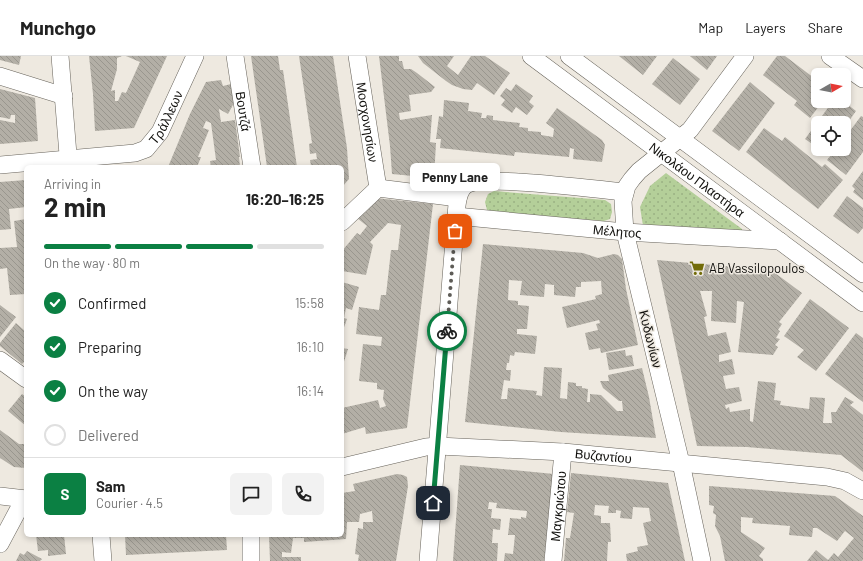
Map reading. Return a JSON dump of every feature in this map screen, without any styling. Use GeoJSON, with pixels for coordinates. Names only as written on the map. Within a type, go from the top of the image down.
{"type":"FeatureCollection","features":[{"type":"Feature","properties":{"kind":"street"},"geometry":{"type":"LineString","coordinates":[[60,56],[69,163]]}},
{"type":"Feature","properties":{"kind":"street","name":"Τράλλεων"},"geometry":{"type":"LineString","coordinates":[[0,165],[69,163],[135,154],[146,149],[160,132],[195,56]]}},
{"type":"Feature","properties":{"kind":"street","name":"Βουτζά"},"geometry":{"type":"LineString","coordinates":[[235,56],[252,165]]}},
{"type":"Feature","properties":{"kind":"street","name":"Μοσχονησίων"},"geometry":{"type":"LineString","coordinates":[[358,56],[378,188]]}},
{"type":"Feature","properties":{"kind":"street","name":"Νικολάου Πλαστήρα"},"geometry":{"type":"LineString","coordinates":[[569,56],[862,272]]}},
{"type":"Feature","properties":{"kind":"street","name":"Κυδωνίων"},"geometry":{"type":"LineString","coordinates":[[702,561],[681,463],[625,232],[623,211],[625,192],[629,182],[696,123],[745,56]]}},
{"type":"Feature","properties":{"kind":"street"},"geometry":{"type":"LineString","coordinates":[[830,56],[863,79]]}},
{"type":"Feature","properties":{"kind":"street","name":"Νικολάου Πλαστήρα"},"geometry":{"type":"LineString","coordinates":[[538,58],[662,153],[863,303]]}},
{"type":"Feature","properties":{"kind":"street"},"geometry":{"type":"LineString","coordinates":[[0,76],[64,96]]}},
{"type":"Feature","properties":{"kind":"street"},"geometry":{"type":"LineString","coordinates":[[428,561],[456,216],[458,198],[462,189],[466,184],[488,181],[625,192]]}},
{"type":"Feature","properties":{"kind":"street"},"geometry":{"type":"LineString","coordinates":[[344,220],[378,188],[458,198]]}},
{"type":"Feature","properties":{"kind":"street","name":"Μέλητος"},"geometry":{"type":"LineString","coordinates":[[456,216],[625,232],[780,241]]}},
{"type":"Feature","properties":{"kind":"street"},"geometry":{"type":"LineString","coordinates":[[847,291],[862,272]]}},
{"type":"Feature","properties":{"kind":"street"},"geometry":{"type":"LineString","coordinates":[[0,360],[24,378]]}},
{"type":"Feature","properties":{"kind":"street","name":"Βυζαντίου"},"geometry":{"type":"LineString","coordinates":[[344,467],[426,447],[438,446],[563,452],[827,477],[845,481],[863,491]]}},
{"type":"Feature","properties":{"kind":"street","name":"Μαγκριώτου"},"geometry":{"type":"LineString","coordinates":[[553,561],[563,452]]}},
{"type":"Feature","properties":{"kind":"street"},"geometry":{"type":"LineString","coordinates":[[0,496],[24,499]]}},
{"type":"Feature","properties":{"kind":"street"},"geometry":{"type":"LineString","coordinates":[[0,544],[24,501]]}},
{"type":"Feature","properties":{"kind":"street"},"geometry":{"type":"LineString","coordinates":[[101,537],[103,561]]}},
{"type":"Feature","properties":{"kind":"street"},"geometry":{"type":"LineString","coordinates":[[252,537],[252,561]]}},
{"type":"Feature","properties":{"kind":"green space"},"geometry":{"type":"Polygon","coordinates":[[[666,173],[742,229],[742,231],[643,226],[640,207],[650,186],[666,173]]]}},
{"type":"Feature","properties":{"kind":"green space"},"geometry":{"type":"Polygon","coordinates":[[[494,191],[605,200],[611,204],[612,212],[610,219],[604,221],[492,213],[487,210],[485,202],[488,194],[494,191]]]}},
{"type":"Feature","properties":{"kind":"building"},"geometry":{"type":"Polygon","coordinates":[[[0,56],[21,56],[19,65],[0,60],[0,56]]]}},
{"type":"Feature","properties":{"kind":"building"},"geometry":{"type":"Polygon","coordinates":[[[89,56],[122,56],[117,58],[117,69],[111,91],[115,90],[115,101],[118,101],[122,92],[126,93],[140,62],[126,56],[167,56],[134,128],[95,131],[89,56]]]}},
{"type":"Feature","properties":{"kind":"building"},"geometry":{"type":"Polygon","coordinates":[[[251,56],[278,56],[280,70],[283,70],[297,165],[267,165],[251,56]]]}},
{"type":"Feature","properties":{"kind":"building"},"geometry":{"type":"Polygon","coordinates":[[[299,56],[333,56],[347,148],[349,179],[344,185],[344,165],[311,165],[310,160],[317,159],[316,153],[310,154],[309,144],[312,143],[299,56]]]}},
{"type":"Feature","properties":{"kind":"building"},"geometry":{"type":"Polygon","coordinates":[[[379,56],[399,56],[399,61],[402,61],[404,69],[411,69],[435,87],[431,92],[409,95],[411,111],[399,113],[400,120],[432,115],[430,142],[436,143],[434,178],[392,174],[379,56]]]}},
{"type":"Feature","properties":{"kind":"building"},"geometry":{"type":"Polygon","coordinates":[[[418,56],[454,56],[447,66],[458,75],[471,56],[485,56],[510,73],[494,95],[477,83],[472,90],[463,89],[452,85],[423,63],[418,56]]]}},
{"type":"Feature","properties":{"kind":"building"},"geometry":{"type":"Polygon","coordinates":[[[619,56],[657,56],[643,75],[619,56]]]}},
{"type":"Feature","properties":{"kind":"building"},"geometry":{"type":"Polygon","coordinates":[[[690,56],[717,56],[707,70],[690,56]]]}},
{"type":"Feature","properties":{"kind":"building"},"geometry":{"type":"Polygon","coordinates":[[[777,56],[785,56],[811,76],[811,108],[818,108],[810,118],[794,105],[797,101],[763,75],[777,56]]]}},
{"type":"Feature","properties":{"kind":"building"},"geometry":{"type":"Polygon","coordinates":[[[673,58],[700,79],[680,105],[652,84],[673,58]]]}},
{"type":"Feature","properties":{"kind":"building"},"geometry":{"type":"Polygon","coordinates":[[[221,80],[223,86],[231,84],[234,103],[228,114],[219,109],[221,122],[235,120],[240,165],[211,165],[210,161],[216,160],[211,123],[206,121],[203,128],[209,130],[198,157],[201,157],[198,165],[169,165],[190,114],[206,82],[221,80]]]}},
{"type":"Feature","properties":{"kind":"building"},"geometry":{"type":"Polygon","coordinates":[[[750,82],[775,103],[739,151],[712,131],[750,82]]]}},
{"type":"Feature","properties":{"kind":"building"},"geometry":{"type":"Polygon","coordinates":[[[516,84],[533,96],[529,102],[534,106],[527,115],[516,107],[512,113],[501,105],[505,100],[500,96],[506,88],[511,91],[516,84]]]}},
{"type":"Feature","properties":{"kind":"building"},"geometry":{"type":"Polygon","coordinates":[[[0,89],[35,98],[38,141],[0,144],[0,120],[15,123],[15,115],[11,115],[10,119],[0,117],[0,89]]]}},
{"type":"Feature","properties":{"kind":"building"},"geometry":{"type":"Polygon","coordinates":[[[444,100],[469,103],[468,111],[482,113],[481,118],[486,118],[487,115],[493,116],[493,120],[520,123],[519,127],[528,128],[528,131],[541,132],[541,135],[553,137],[554,129],[546,123],[557,108],[602,140],[605,145],[602,162],[573,159],[574,149],[570,148],[569,157],[515,152],[514,156],[440,148],[441,139],[436,139],[439,116],[443,117],[444,100]]]}},
{"type":"Feature","properties":{"kind":"building"},"geometry":{"type":"Polygon","coordinates":[[[851,107],[856,111],[851,118],[851,116],[822,116],[828,108],[851,107]]]}},
{"type":"Feature","properties":{"kind":"building"},"geometry":{"type":"Polygon","coordinates":[[[861,116],[863,117],[863,152],[846,175],[827,160],[830,156],[851,156],[851,130],[861,116]]]}},
{"type":"Feature","properties":{"kind":"building"},"geometry":{"type":"Polygon","coordinates":[[[764,128],[782,141],[785,137],[822,167],[825,164],[843,180],[818,209],[746,152],[764,128]]]}},
{"type":"Feature","properties":{"kind":"building"},"geometry":{"type":"Polygon","coordinates":[[[811,131],[811,143],[805,139],[811,131]]]}},
{"type":"Feature","properties":{"kind":"building"},"geometry":{"type":"Polygon","coordinates":[[[863,171],[863,200],[853,192],[855,189],[852,186],[863,171]]]}},
{"type":"Feature","properties":{"kind":"building"},"geometry":{"type":"Polygon","coordinates":[[[24,180],[24,207],[9,209],[11,229],[0,230],[0,182],[24,180]]]}},
{"type":"Feature","properties":{"kind":"building"},"geometry":{"type":"Polygon","coordinates":[[[847,196],[863,208],[863,228],[858,234],[833,216],[847,196]]]}},
{"type":"Feature","properties":{"kind":"building"},"geometry":{"type":"Polygon","coordinates":[[[375,198],[433,204],[407,428],[366,434],[365,427],[344,433],[344,408],[378,400],[380,408],[386,406],[383,399],[384,390],[377,389],[377,383],[359,381],[363,344],[381,346],[382,337],[356,334],[359,307],[379,310],[381,295],[386,295],[391,250],[398,250],[401,225],[388,223],[370,242],[373,245],[366,275],[344,271],[344,249],[357,233],[360,235],[367,226],[357,218],[375,198]]]}},
{"type":"Feature","properties":{"kind":"building"},"geometry":{"type":"Polygon","coordinates":[[[24,219],[24,294],[10,295],[7,268],[0,269],[0,248],[17,247],[14,221],[24,219]]]}},
{"type":"Feature","properties":{"kind":"building"},"geometry":{"type":"Polygon","coordinates":[[[483,244],[583,253],[598,258],[614,254],[618,255],[622,259],[626,289],[638,345],[601,353],[600,348],[589,350],[585,333],[598,330],[596,324],[600,323],[599,320],[567,328],[562,307],[596,299],[595,296],[602,294],[601,281],[581,282],[581,287],[576,287],[575,297],[554,295],[554,285],[545,284],[544,297],[520,295],[522,281],[509,280],[508,300],[518,301],[518,305],[529,306],[527,329],[517,329],[517,334],[537,336],[535,354],[515,352],[514,356],[510,355],[506,370],[511,370],[510,381],[504,380],[501,399],[507,399],[508,388],[537,391],[536,395],[542,396],[544,367],[562,368],[560,398],[567,399],[568,382],[576,383],[576,386],[582,386],[582,388],[588,389],[587,402],[590,402],[590,394],[601,395],[617,411],[623,411],[622,401],[619,401],[603,388],[600,381],[609,381],[608,375],[642,368],[656,438],[561,432],[465,422],[483,244]]]}},
{"type":"Feature","properties":{"kind":"building"},"geometry":{"type":"Polygon","coordinates":[[[657,260],[771,270],[802,293],[779,322],[782,324],[778,330],[780,331],[776,338],[780,339],[775,345],[778,347],[773,355],[738,352],[744,302],[737,301],[736,323],[711,321],[712,291],[700,291],[707,316],[704,317],[708,336],[726,332],[731,352],[719,355],[719,362],[732,359],[735,374],[723,376],[726,389],[739,387],[742,401],[725,405],[726,409],[729,407],[730,412],[750,409],[750,421],[753,422],[758,381],[776,383],[774,400],[781,401],[780,405],[809,409],[810,397],[825,398],[823,423],[832,423],[831,412],[836,412],[845,397],[854,402],[850,405],[863,415],[863,472],[841,455],[747,447],[697,446],[657,260]]]}},
{"type":"Feature","properties":{"kind":"building"},"geometry":{"type":"Polygon","coordinates":[[[344,283],[359,287],[352,310],[346,308],[344,318],[344,283]]]}},
{"type":"Feature","properties":{"kind":"building"},"geometry":{"type":"Polygon","coordinates":[[[810,299],[849,328],[816,371],[797,357],[804,350],[784,336],[810,299]]]}},
{"type":"Feature","properties":{"kind":"building"},"geometry":{"type":"Polygon","coordinates":[[[0,305],[16,317],[0,337],[0,305]]]}},
{"type":"Feature","properties":{"kind":"building"},"geometry":{"type":"Polygon","coordinates":[[[344,318],[347,319],[344,327],[344,318]]]}},
{"type":"Feature","properties":{"kind":"building"},"geometry":{"type":"Polygon","coordinates":[[[16,323],[24,330],[24,362],[22,364],[0,346],[0,343],[16,323]]]}},
{"type":"Feature","properties":{"kind":"building"},"geometry":{"type":"Polygon","coordinates":[[[856,333],[863,338],[863,402],[825,374],[856,333]]]}},
{"type":"Feature","properties":{"kind":"building"},"geometry":{"type":"Polygon","coordinates":[[[344,348],[348,349],[344,362],[344,348]]]}},
{"type":"Feature","properties":{"kind":"building"},"geometry":{"type":"Polygon","coordinates":[[[625,350],[626,356],[632,355],[634,366],[609,370],[606,353],[625,350]]]}},
{"type":"Feature","properties":{"kind":"building"},"geometry":{"type":"Polygon","coordinates":[[[22,394],[24,396],[24,424],[8,411],[22,394]]]}},
{"type":"Feature","properties":{"kind":"building"},"geometry":{"type":"Polygon","coordinates":[[[0,430],[19,444],[24,444],[24,468],[14,467],[0,458],[0,430]]]}},
{"type":"Feature","properties":{"kind":"building"},"geometry":{"type":"Polygon","coordinates":[[[460,465],[554,474],[544,561],[504,561],[505,553],[513,554],[515,535],[508,535],[510,518],[526,518],[527,511],[496,508],[497,503],[489,502],[488,509],[492,509],[491,518],[501,519],[500,530],[493,529],[492,543],[498,543],[497,561],[453,561],[460,465]]]}},
{"type":"Feature","properties":{"kind":"building"},"geometry":{"type":"Polygon","coordinates":[[[571,473],[668,483],[685,561],[627,561],[626,554],[638,551],[637,547],[648,545],[643,523],[651,521],[649,508],[633,507],[632,519],[620,518],[621,511],[616,510],[616,513],[608,513],[609,506],[595,505],[594,515],[601,516],[601,523],[610,523],[611,542],[608,542],[607,561],[564,561],[566,538],[570,538],[574,513],[567,512],[571,473]]]}},
{"type":"Feature","properties":{"kind":"building"},"geometry":{"type":"Polygon","coordinates":[[[397,474],[407,477],[408,486],[396,561],[358,561],[359,555],[355,554],[358,528],[363,529],[363,522],[373,522],[372,511],[360,514],[359,522],[347,522],[346,539],[304,542],[304,538],[293,538],[291,553],[282,552],[282,557],[301,557],[301,561],[270,561],[269,537],[344,537],[344,493],[355,491],[353,484],[397,474]]]}},
{"type":"Feature","properties":{"kind":"building"},"geometry":{"type":"Polygon","coordinates":[[[709,486],[835,496],[863,516],[863,560],[807,561],[816,550],[828,560],[834,553],[838,557],[854,538],[845,531],[837,541],[817,528],[813,528],[812,537],[789,535],[790,526],[752,523],[753,518],[741,517],[741,532],[765,548],[759,556],[763,559],[763,561],[725,561],[720,536],[715,526],[716,515],[713,513],[714,506],[709,505],[709,486]]]}},
{"type":"Feature","properties":{"kind":"building"},"geometry":{"type":"Polygon","coordinates":[[[36,537],[64,537],[66,554],[48,556],[48,550],[38,551],[36,537]]]}},
{"type":"Feature","properties":{"kind":"building"},"geometry":{"type":"Polygon","coordinates":[[[125,537],[226,537],[227,550],[126,555],[125,537]]]}},
{"type":"Feature","properties":{"kind":"building"},"geometry":{"type":"Polygon","coordinates":[[[27,551],[42,559],[40,561],[16,561],[20,553],[24,555],[27,551]]]}},
{"type":"Feature","properties":{"kind":"way so far"},"geometry":{"type":"LineString","coordinates":[[447,331],[455,231]]}},
{"type":"Feature","properties":{"kind":"place","name":"Penny Lane"},"geometry":{"type":"Point","coordinates":[455,231]}},
{"type":"Feature","properties":{"kind":"place","name":"AB Vassilopoulos"},"geometry":{"type":"Point","coordinates":[697,268]}},
{"type":"Feature","properties":{"kind":"route"},"geometry":{"type":"LineString","coordinates":[[433,503],[447,331]]}}]}
